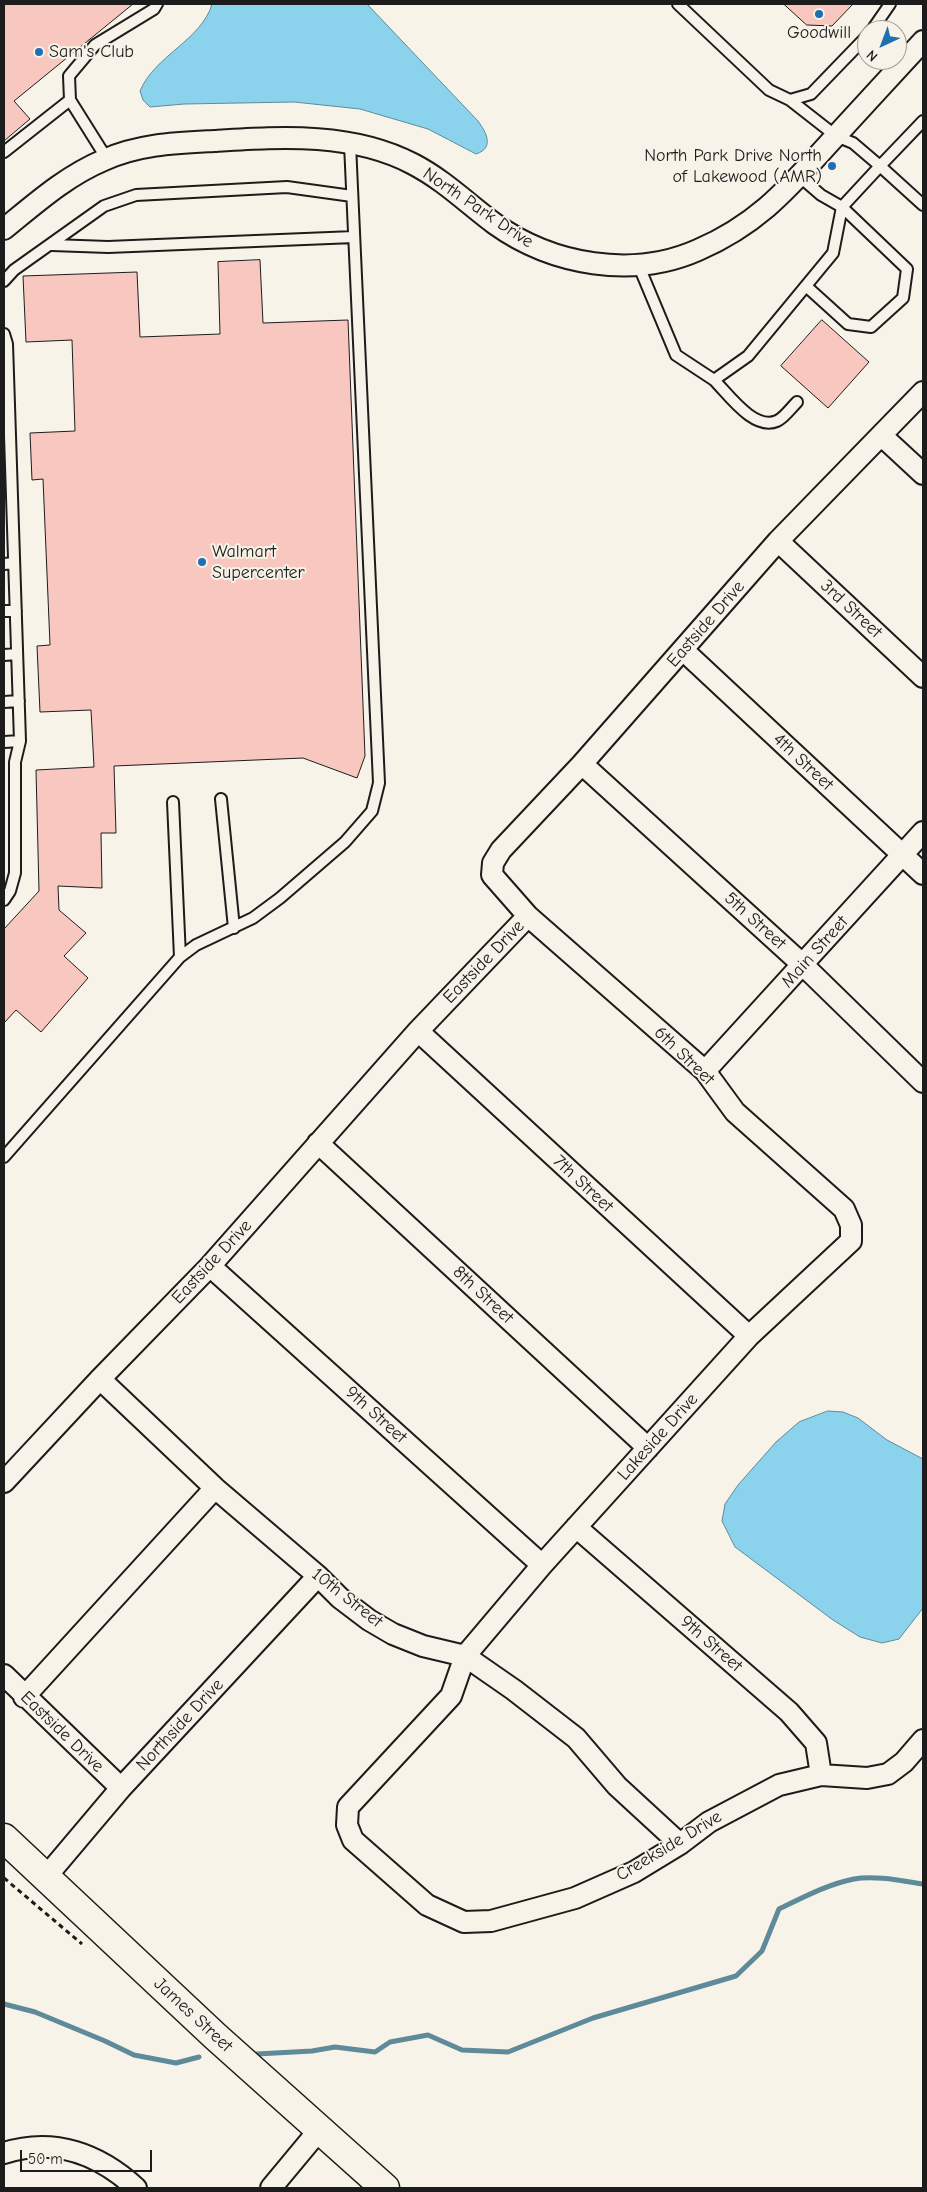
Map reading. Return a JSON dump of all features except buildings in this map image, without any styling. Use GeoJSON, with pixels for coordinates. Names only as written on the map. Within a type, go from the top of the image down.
{"type":"FeatureCollection","features":[{"type":"Feature","properties":{"kind":"street","name":"North Park Drive"},"geometry":{"type":"LineString","coordinates":[[4,229],[59,185],[107,159],[132,149],[163,144],[283,137],[331,140],[411,163],[441,181],[496,224],[545,252],[572,260],[616,264],[638,264],[680,256],[696,252],[718,241],[761,214],[777,200],[923,41]]}},
{"type":"Feature","properties":{"kind":"street","name":"Eastside Drive"},"geometry":{"type":"LineString","coordinates":[[4,1482],[100,1378],[210,1266],[418,1031],[528,916],[492,876],[493,863],[501,850],[582,764],[778,541],[923,392]]}},
{"type":"Feature","properties":{"kind":"street"},"geometry":{"type":"LineString","coordinates":[[882,436],[923,474]]}},
{"type":"Feature","properties":{"kind":"street","name":"3rd Street"},"geometry":{"type":"LineString","coordinates":[[778,541],[923,677]]}},
{"type":"Feature","properties":{"kind":"street","name":"4th Street"},"geometry":{"type":"LineString","coordinates":[[683,650],[923,874]]}},
{"type":"Feature","properties":{"kind":"street","name":"5th Street"},"geometry":{"type":"LineString","coordinates":[[582,764],[803,965],[923,1082]]}},
{"type":"Feature","properties":{"kind":"street","name":"Main Street"},"geometry":{"type":"LineString","coordinates":[[705,1071],[923,832]]}},
{"type":"Feature","properties":{"kind":"street","name":"6th Street"},"geometry":{"type":"LineString","coordinates":[[528,916],[705,1071],[735,1112],[844,1209],[851,1225]]}},
{"type":"Feature","properties":{"kind":"street","name":"7th Street"},"geometry":{"type":"LineString","coordinates":[[418,1031],[749,1336]]}},
{"type":"Feature","properties":{"kind":"street","name":"8th Street"},"geometry":{"type":"LineString","coordinates":[[318,1143],[648,1448]]}},
{"type":"Feature","properties":{"kind":"street","name":"Lakeside Drive"},"geometry":{"type":"LineString","coordinates":[[466,1656],[542,1565],[749,1336],[851,1242],[851,1225]]}},
{"type":"Feature","properties":{"kind":"street","name":"9th Street"},"geometry":{"type":"LineString","coordinates":[[210,1266],[542,1565]]}},
{"type":"Feature","properties":{"kind":"street","name":"10th Street"},"geometry":{"type":"LineString","coordinates":[[100,1378],[214,1488],[318,1576],[340,1598],[369,1620],[393,1634],[423,1646],[466,1656],[514,1690],[576,1738],[617,1786],[680,1844]]}},
{"type":"Feature","properties":{"kind":"street"},"geometry":{"type":"LineString","coordinates":[[24,1697],[214,1488]]}},
{"type":"Feature","properties":{"kind":"street","name":"9th Street"},"geometry":{"type":"LineString","coordinates":[[576,1527],[790,1712],[816,1743],[821,1775]]}},
{"type":"Feature","properties":{"kind":"street","name":"Northside Drive"},"geometry":{"type":"LineString","coordinates":[[46,1878],[121,1788],[318,1576]]}},
{"type":"Feature","properties":{"kind":"street","name":"Creekside Drive"},"geometry":{"type":"LineString","coordinates":[[466,1656],[451,1696],[348,1807],[347,1825],[353,1840],[360,1847],[427,1905],[464,1922],[491,1921],[575,1898],[634,1872],[680,1844],[709,1822],[779,1785],[821,1775],[867,1778],[888,1774],[904,1762],[923,1740]]}},
{"type":"Feature","properties":{"kind":"street","name":"Eastside Drive"},"geometry":{"type":"LineString","coordinates":[[4,1675],[24,1697],[121,1788]]}},
{"type":"Feature","properties":{"kind":"street","name":"James Street"},"geometry":{"type":"LineString","coordinates":[[4,1838],[215,2036],[385,2188]]}},
{"type":"Feature","properties":{"kind":"street"},"geometry":{"type":"LineString","coordinates":[[270,2188],[320,2129]]}},
{"type":"Feature","properties":{"kind":"street"},"geometry":{"type":"LineString","coordinates":[[4,2154],[41,2147],[74,2150],[102,2161],[136,2188]]}},
{"type":"Feature","properties":{"kind":"lane"},"geometry":{"type":"LineString","coordinates":[[107,159],[70,100],[69,76],[95,45],[154,9],[157,4]]}},
{"type":"Feature","properties":{"kind":"lane"},"geometry":{"type":"LineString","coordinates":[[678,4],[769,90],[790,100],[836,136],[853,143],[923,205]]}},
{"type":"Feature","properties":{"kind":"lane"},"geometry":{"type":"LineString","coordinates":[[879,20],[890,4]]}},
{"type":"Feature","properties":{"kind":"lane"},"geometry":{"type":"LineString","coordinates":[[790,100],[811,94],[857,46]]}},
{"type":"Feature","properties":{"kind":"lane"},"geometry":{"type":"LineString","coordinates":[[4,152],[70,100]]}},
{"type":"Feature","properties":{"kind":"lane"},"geometry":{"type":"LineString","coordinates":[[714,380],[748,356],[806,286],[832,253],[842,207],[923,121]]}},
{"type":"Feature","properties":{"kind":"lane"},"geometry":{"type":"LineString","coordinates":[[4,1157],[180,956],[196,945],[253,918],[280,898],[345,842],[372,811],[379,783],[350,144]]}},
{"type":"Feature","properties":{"kind":"lane"},"geometry":{"type":"LineString","coordinates":[[799,176],[821,195],[842,207],[907,269],[902,298],[871,327],[848,324],[806,286]]}},
{"type":"Feature","properties":{"kind":"lane"},"geometry":{"type":"LineString","coordinates":[[4,281],[14,270],[52,245],[104,206],[136,195],[287,187],[352,196]]}},
{"type":"Feature","properties":{"kind":"lane"},"geometry":{"type":"LineString","coordinates":[[52,245],[108,247],[354,237]]}},
{"type":"Feature","properties":{"kind":"lane"},"geometry":{"type":"LineString","coordinates":[[638,264],[676,355],[714,380],[752,418],[764,424],[778,421],[797,402]]}},
{"type":"Feature","properties":{"kind":"lane"},"geometry":{"type":"LineString","coordinates":[[4,334],[7,344],[5,384],[9,564],[16,611],[20,741],[9,788],[9,826],[15,873],[10,891],[4,900]]}},
{"type":"Feature","properties":{"kind":"lane"},"geometry":{"type":"LineString","coordinates":[[4,611],[16,611]]}},
{"type":"Feature","properties":{"kind":"lane"},"geometry":{"type":"LineString","coordinates":[[4,655],[17,654]]}},
{"type":"Feature","properties":{"kind":"lane"},"geometry":{"type":"LineString","coordinates":[[4,702],[19,701]]}},
{"type":"Feature","properties":{"kind":"lane"},"geometry":{"type":"LineString","coordinates":[[4,742],[20,741]]}},
{"type":"Feature","properties":{"kind":"lane"},"geometry":{"type":"LineString","coordinates":[[221,799],[234,928]]}},
{"type":"Feature","properties":{"kind":"lane"},"geometry":{"type":"LineString","coordinates":[[173,802],[180,956]]}},
{"type":"Feature","properties":{"kind":"water"},"geometry":{"type":"Polygon","coordinates":[[[212,4],[367,4],[478,121],[486,135],[487,144],[485,148],[476,154],[428,129],[360,109],[294,102],[184,104],[150,107],[143,100],[140,91],[147,78],[156,67],[199,28],[207,17],[212,4]]]}},
{"type":"Feature","properties":{"kind":"water"},"geometry":{"type":"Polygon","coordinates":[[[828,1411],[843,1412],[858,1418],[887,1440],[923,1459],[923,1608],[899,1639],[882,1643],[860,1637],[833,1620],[735,1547],[722,1521],[725,1504],[738,1485],[776,1442],[799,1422],[828,1411]]]}},
{"type":"Feature","properties":{"kind":"waterway"},"geometry":{"type":"LineString","coordinates":[[257,2054],[312,2051],[335,2047],[375,2052],[390,2042],[428,2035],[462,2050],[508,2052],[593,2018],[736,1976],[762,1951],[779,1909],[825,1888],[844,1881],[862,1878],[888,1879],[923,1884]]}},
{"type":"Feature","properties":{"kind":"waterway"},"geometry":{"type":"LineString","coordinates":[[4,2004],[35,2012],[134,2055],[176,2063],[199,2057]]}},
{"type":"Feature","properties":{"kind":"place","name":"Goodwill"},"geometry":{"type":"Point","coordinates":[819,14]}},
{"type":"Feature","properties":{"kind":"place","name":"Sam's Club"},"geometry":{"type":"Point","coordinates":[39,52]}},
{"type":"Feature","properties":{"kind":"place","name":"North Park Drive North of Lakewood (AMR)"},"geometry":{"type":"Point","coordinates":[832,166]}},
{"type":"Feature","properties":{"kind":"place","name":"Walmart Supercenter"},"geometry":{"type":"Point","coordinates":[202,562]}}]}
